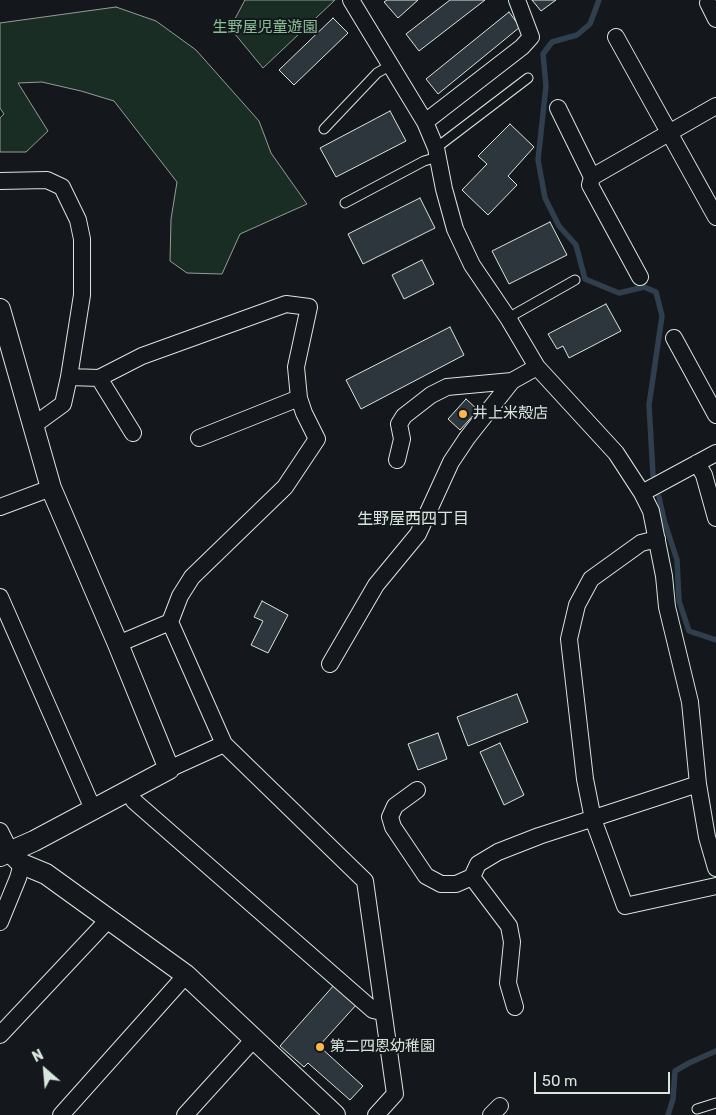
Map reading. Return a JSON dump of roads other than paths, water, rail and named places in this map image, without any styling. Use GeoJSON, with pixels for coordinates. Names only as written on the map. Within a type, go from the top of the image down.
{"type":"FeatureCollection","features":[{"type":"Feature","properties":{"kind":"street"},"geometry":{"type":"LineString","coordinates":[[351,0],[425,122],[437,152],[444,189],[455,229],[472,264],[508,318],[537,367],[616,453],[642,493],[651,512],[664,576],[666,607],[690,702],[698,784],[716,868]]}},
{"type":"Feature","properties":{"kind":"street"},"geometry":{"type":"LineString","coordinates":[[425,122],[522,47],[531,37],[517,0]]}},
{"type":"Feature","properties":{"kind":"street"},"geometry":{"type":"LineString","coordinates":[[708,3],[716,19]]}},
{"type":"Feature","properties":{"kind":"street"},"geometry":{"type":"LineString","coordinates":[[616,38],[716,217]]}},
{"type":"Feature","properties":{"kind":"street"},"geometry":{"type":"LineString","coordinates":[[592,176],[716,106]]}},
{"type":"Feature","properties":{"kind":"street"},"geometry":{"type":"LineString","coordinates":[[558,108],[592,176],[590,185],[640,276]]}},
{"type":"Feature","properties":{"kind":"street"},"geometry":{"type":"LineString","coordinates":[[0,181],[47,180],[62,187],[78,220],[82,239],[82,295],[63,404],[41,420],[32,423]]}},
{"type":"Feature","properties":{"kind":"street"},"geometry":{"type":"LineString","coordinates":[[69,377],[99,378],[142,356],[286,304],[309,307],[296,367],[299,398],[317,439],[285,487],[192,577],[180,596],[170,622],[224,744],[365,881],[395,1094],[376,1115]]}},
{"type":"Feature","properties":{"kind":"street"},"geometry":{"type":"LineString","coordinates":[[0,309],[51,488],[169,769]]}},
{"type":"Feature","properties":{"kind":"street"},"geometry":{"type":"LineString","coordinates":[[674,338],[716,414]]}},
{"type":"Feature","properties":{"kind":"street"},"geometry":{"type":"LineString","coordinates":[[397,460],[402,438],[399,424],[404,416],[431,395],[447,387],[512,380],[537,367]]}},
{"type":"Feature","properties":{"kind":"street"},"geometry":{"type":"LineString","coordinates":[[99,378],[132,433]]}},
{"type":"Feature","properties":{"kind":"street"},"geometry":{"type":"LineString","coordinates":[[330,664],[376,585],[418,534],[451,462],[512,380]]}},
{"type":"Feature","properties":{"kind":"street"},"geometry":{"type":"LineString","coordinates":[[199,438],[299,398]]}},
{"type":"Feature","properties":{"kind":"street"},"geometry":{"type":"LineString","coordinates":[[642,493],[716,453]]}},
{"type":"Feature","properties":{"kind":"street"},"geometry":{"type":"LineString","coordinates":[[697,463],[704,475],[716,518]]}},
{"type":"Feature","properties":{"kind":"street"},"geometry":{"type":"LineString","coordinates":[[0,507],[51,488]]}},
{"type":"Feature","properties":{"kind":"street"},"geometry":{"type":"LineString","coordinates":[[657,539],[641,544],[591,579],[577,605],[569,639],[585,779],[593,819],[625,906],[716,886]]}},
{"type":"Feature","properties":{"kind":"street"},"geometry":{"type":"LineString","coordinates":[[0,597],[93,809]]}},
{"type":"Feature","properties":{"kind":"street"},"geometry":{"type":"LineString","coordinates":[[118,644],[170,622]]}},
{"type":"Feature","properties":{"kind":"street"},"geometry":{"type":"LineString","coordinates":[[11,858],[128,790],[224,744]]}},
{"type":"Feature","properties":{"kind":"street"},"geometry":{"type":"LineString","coordinates":[[417,790],[395,806],[390,817],[393,827],[426,876],[441,884],[456,884],[472,877],[478,864],[498,852],[540,836],[698,784]]}},
{"type":"Feature","properties":{"kind":"street"},"geometry":{"type":"LineString","coordinates":[[128,790],[134,801],[373,1010],[382,1012]]}},
{"type":"Feature","properties":{"kind":"street"},"geometry":{"type":"LineString","coordinates":[[0,831],[18,878],[0,922]]}},
{"type":"Feature","properties":{"kind":"street"},"geometry":{"type":"LineString","coordinates":[[11,858],[46,874],[186,975],[335,1115]]}},
{"type":"Feature","properties":{"kind":"street"},"geometry":{"type":"LineString","coordinates":[[472,877],[509,926],[512,942],[508,984],[515,1007]]}},
{"type":"Feature","properties":{"kind":"street"},"geometry":{"type":"LineString","coordinates":[[0,1035],[108,920]]}},
{"type":"Feature","properties":{"kind":"street"},"geometry":{"type":"LineString","coordinates":[[61,1115],[186,975]]}},
{"type":"Feature","properties":{"kind":"street"},"geometry":{"type":"LineString","coordinates":[[185,1115],[253,1040]]}},
{"type":"Feature","properties":{"kind":"lane"},"geometry":{"type":"LineString","coordinates":[[324,129],[377,73],[391,65]]}},
{"type":"Feature","properties":{"kind":"lane"},"geometry":{"type":"LineString","coordinates":[[345,203],[424,161],[528,78]]}},
{"type":"Feature","properties":{"kind":"lane"},"geometry":{"type":"LineString","coordinates":[[508,318],[575,280]]}},
{"type":"Feature","properties":{"kind":"lane"},"geometry":{"type":"LineString","coordinates":[[696,1109],[716,1103]]}},
{"type":"Feature","properties":{"kind":"waterway"},"geometry":{"type":"LineString","coordinates":[[599,0],[590,24],[577,35],[552,42],[543,54],[546,86],[538,160],[545,198],[559,226],[576,245],[585,279],[619,293],[644,287],[656,292],[662,316],[649,405],[653,475]]}},
{"type":"Feature","properties":{"kind":"waterway"},"geometry":{"type":"LineString","coordinates":[[659,497],[664,520],[677,560],[679,601],[689,631],[716,640]]}},
{"type":"Feature","properties":{"kind":"waterway"},"geometry":{"type":"LineString","coordinates":[[668,1115],[673,1099],[675,1071],[716,1051]]}},
{"type":"Feature","properties":{"kind":"place","name":"井上米殻店"},"geometry":{"type":"Point","coordinates":[463,414]}},
{"type":"Feature","properties":{"kind":"place","name":"第二四恩幼稚園"},"geometry":{"type":"Point","coordinates":[320,1047]}},
{"type":"Feature","properties":{"kind":"district","name":"生野屋西四丁目"},"geometry":{"type":"Point","coordinates":[413,519]}},
{"type":"Feature","properties":{"kind":"park label","name":"生野屋児童遊園"},"geometry":{"type":"Point","coordinates":[265,28]}}]}
